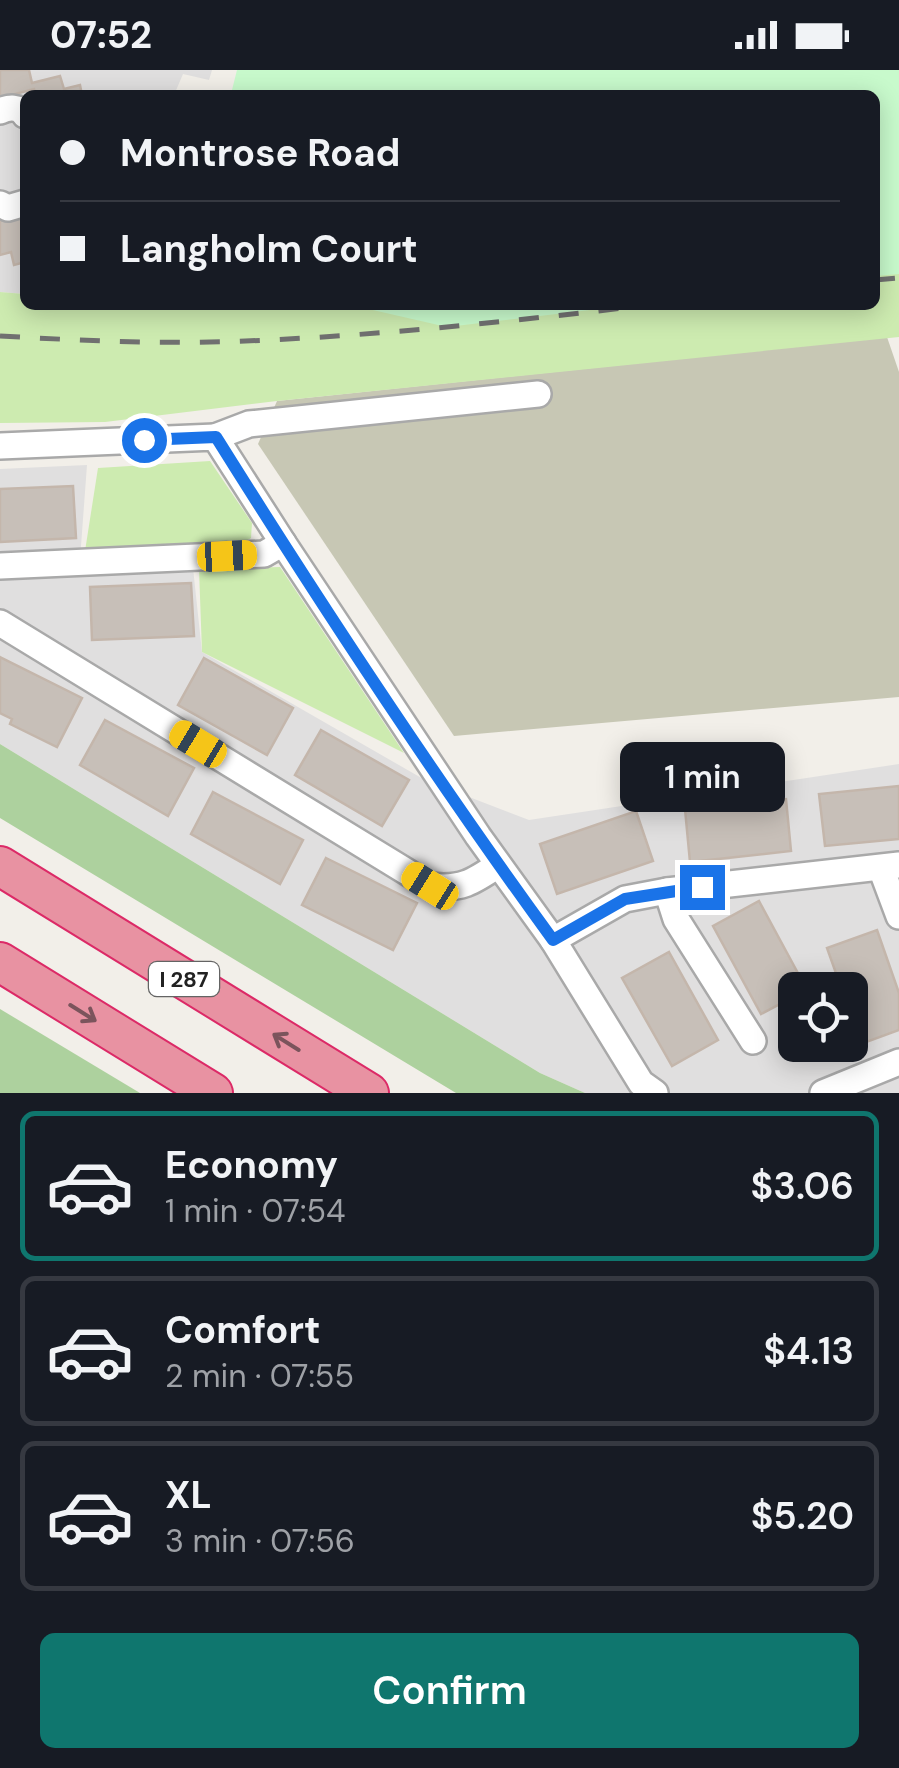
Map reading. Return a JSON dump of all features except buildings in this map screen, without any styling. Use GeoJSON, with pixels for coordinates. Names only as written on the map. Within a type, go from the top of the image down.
{"type":"FeatureCollection","features":[{"type":"Feature","properties":{"kind":"highway","name":"I 287"},"geometry":{"type":"LineString","coordinates":[[0,866],[369,1093]]}},
{"type":"Feature","properties":{"kind":"highway"},"geometry":{"type":"LineString","coordinates":[[0,962],[212,1093]]}},
{"type":"Feature","properties":{"kind":"street"},"geometry":{"type":"LineString","coordinates":[[0,446],[216,437],[249,424],[538,394]]}},
{"type":"Feature","properties":{"kind":"street"},"geometry":{"type":"LineString","coordinates":[[216,437],[498,865],[553,940],[641,1083],[654,1093]]}},
{"type":"Feature","properties":{"kind":"street"},"geometry":{"type":"LineString","coordinates":[[0,566],[264,554],[283,543]]}},
{"type":"Feature","properties":{"kind":"street"},"geometry":{"type":"LineString","coordinates":[[0,623],[430,886],[452,889],[498,865]]}},
{"type":"Feature","properties":{"kind":"street"},"geometry":{"type":"LineString","coordinates":[[553,940],[625,899],[890,866],[899,916]]}},
{"type":"Feature","properties":{"kind":"street"},"geometry":{"type":"LineString","coordinates":[[667,891],[676,919],[754,1041]]}},
{"type":"Feature","properties":{"kind":"street"},"geometry":{"type":"LineString","coordinates":[[822,1093],[899,1062]]}},
{"type":"Feature","properties":{"kind":"shaded area"},"geometry":{"type":"Polygon","coordinates":[[[0,70],[212,70],[209,80],[183,74],[176,90],[20,90],[20,294],[0,292],[0,70]]]}},
{"type":"Feature","properties":{"kind":"shaded area"},"geometry":{"type":"Polygon","coordinates":[[[887,337],[899,372],[899,697],[454,736],[258,444],[277,401],[887,337]]]}},
{"type":"Feature","properties":{"kind":"shaded area"},"geometry":{"type":"Polygon","coordinates":[[[87,465],[79,573],[193,568],[202,652],[425,780],[529,820],[899,764],[899,1093],[585,1093],[540,1073],[0,744],[0,469],[87,465]]]}},
{"type":"Feature","properties":{"kind":"green space"},"geometry":{"type":"Polygon","coordinates":[[[237,70],[899,70],[899,274],[880,276],[880,90],[232,90],[237,70]]]}},
{"type":"Feature","properties":{"kind":"green space"},"geometry":{"type":"Polygon","coordinates":[[[899,179],[899,337],[105,422],[0,423],[0,292],[20,294],[20,310],[880,310],[880,181],[899,179]]]}},
{"type":"Feature","properties":{"kind":"green space"},"geometry":{"type":"Polygon","coordinates":[[[373,310],[590,310],[447,327],[373,310]]]}},
{"type":"Feature","properties":{"kind":"green space"},"geometry":{"type":"Polygon","coordinates":[[[210,461],[252,523],[251,538],[239,545],[85,551],[98,468],[210,461]]]}},
{"type":"Feature","properties":{"kind":"green space"},"geometry":{"type":"Polygon","coordinates":[[[280,567],[404,753],[202,652],[199,569],[280,567]]]}},
{"type":"Feature","properties":{"kind":"green space"},"geometry":{"type":"Polygon","coordinates":[[[0,744],[540,1073],[585,1093],[456,1093],[0,818],[0,744]]]}},
{"type":"Feature","properties":{"kind":"green space"},"geometry":{"type":"Polygon","coordinates":[[[0,1009],[140,1093],[0,1093],[0,1009]]]}},
{"type":"Feature","properties":{"kind":"railway"},"geometry":{"type":"LineString","coordinates":[[880,280],[899,278]]}},
{"type":"Feature","properties":{"kind":"railway"},"geometry":{"type":"LineString","coordinates":[[0,336],[100,341],[268,340],[459,326],[604,310]]}},
{"type":"Feature","properties":{"kind":"route"},"geometry":{"type":"LineString","coordinates":[[144,440],[216,437],[478,836],[553,940],[625,899],[702,887]]}}]}
